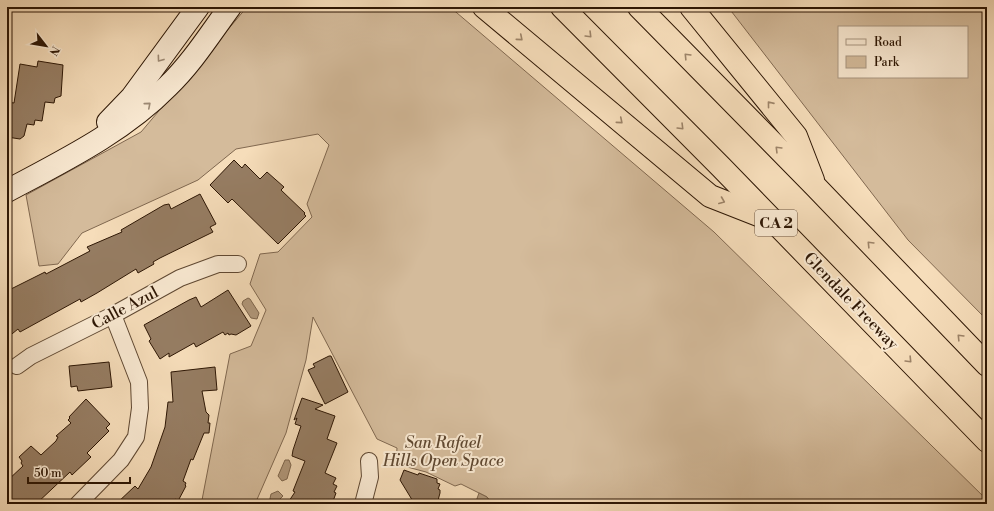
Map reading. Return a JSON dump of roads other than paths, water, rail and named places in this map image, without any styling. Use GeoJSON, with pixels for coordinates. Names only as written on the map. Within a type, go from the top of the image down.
{"type":"FeatureCollection","features":[{"type":"Feature","properties":{"kind":"highway"},"geometry":{"type":"LineString","coordinates":[[484,7],[710,196],[774,222]]}},
{"type":"Feature","properties":{"kind":"highway","name":"Glendale Freeway"},"geometry":{"type":"LineString","coordinates":[[562,7],[987,441]]}},
{"type":"Feature","properties":{"kind":"highway"},"geometry":{"type":"LineString","coordinates":[[639,7],[815,186],[987,365]]}},
{"type":"Feature","properties":{"kind":"highway"},"geometry":{"type":"LineString","coordinates":[[691,7],[796,136],[815,186]]}},
{"type":"Feature","properties":{"kind":"street"},"geometry":{"type":"LineString","coordinates":[[82,151],[132,97],[198,7]]}},
{"type":"Feature","properties":{"kind":"street"},"geometry":{"type":"LineString","coordinates":[[7,191],[82,151],[144,108],[169,86],[230,7]]}},
{"type":"Feature","properties":{"kind":"street","name":"Calle Azul"},"geometry":{"type":"LineString","coordinates":[[17,366],[31,356],[113,315],[180,278],[218,264],[238,264]]}},
{"type":"Feature","properties":{"kind":"street"},"geometry":{"type":"LineString","coordinates":[[78,504],[121,460],[136,437],[140,408],[140,382],[113,315]]}},
{"type":"Feature","properties":{"kind":"street"},"geometry":{"type":"LineString","coordinates":[[363,504],[370,477],[369,461]]}},
{"type":"Feature","properties":{"kind":"park label","name":"San Rafael Hills Open Space"},"geometry":{"type":"Point","coordinates":[443,452]}}]}
